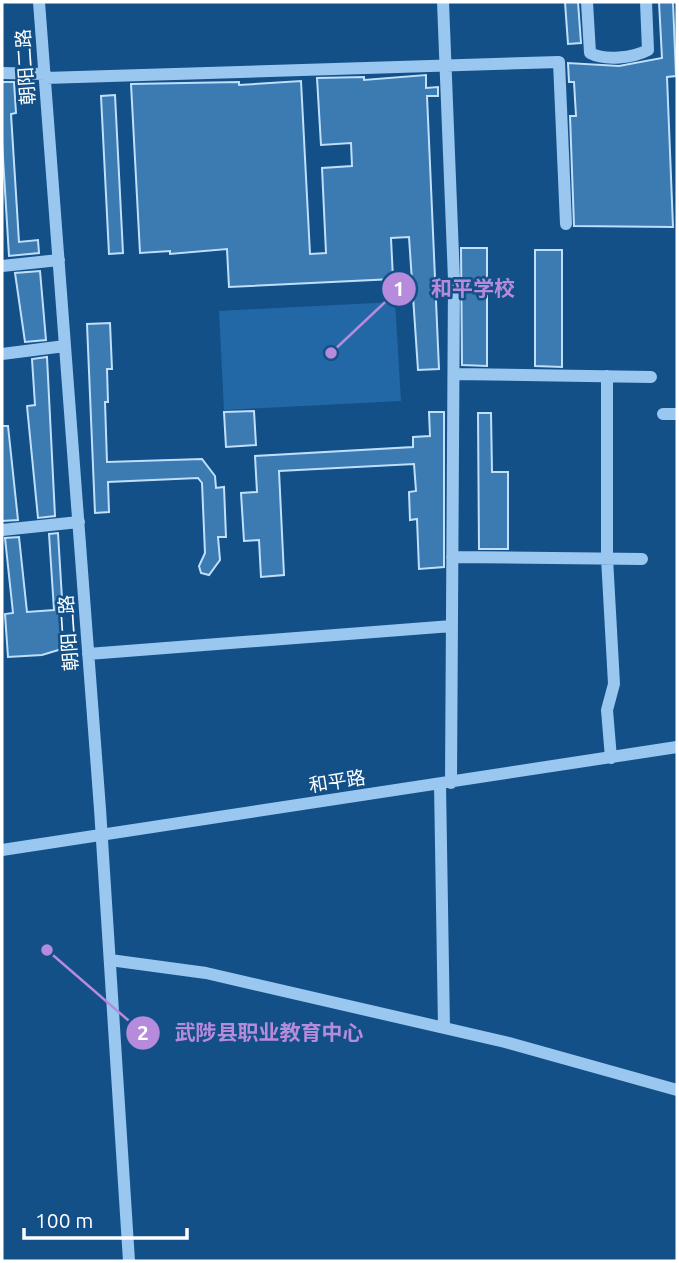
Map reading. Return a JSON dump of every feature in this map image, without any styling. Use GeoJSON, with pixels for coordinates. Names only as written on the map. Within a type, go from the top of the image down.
{"type":"FeatureCollection","features":[{"type":"Feature","properties":{"kind":"street","name":"朝阳二路"},"geometry":{"type":"LineString","coordinates":[[39,2],[102,836],[129,1261]]}},
{"type":"Feature","properties":{"kind":"street"},"geometry":{"type":"LineString","coordinates":[[443,2],[454,280],[452,626],[445,783],[444,1028]]}},
{"type":"Feature","properties":{"kind":"street"},"geometry":{"type":"LineString","coordinates":[[587,2],[590,53],[598,58],[639,55],[648,50],[646,2]]}},
{"type":"Feature","properties":{"kind":"street"},"geometry":{"type":"LineString","coordinates":[[2,73],[45,76],[559,62],[566,224]]}},
{"type":"Feature","properties":{"kind":"street"},"geometry":{"type":"LineString","coordinates":[[2,266],[59,260]]}},
{"type":"Feature","properties":{"kind":"street"},"geometry":{"type":"LineString","coordinates":[[2,354],[65,346]]}},
{"type":"Feature","properties":{"kind":"street"},"geometry":{"type":"LineString","coordinates":[[454,374],[651,377]]}},
{"type":"Feature","properties":{"kind":"street"},"geometry":{"type":"LineString","coordinates":[[607,376],[607,558],[614,676],[607,710],[611,758]]}},
{"type":"Feature","properties":{"kind":"street"},"geometry":{"type":"LineString","coordinates":[[663,414],[677,414]]}},
{"type":"Feature","properties":{"kind":"street"},"geometry":{"type":"LineString","coordinates":[[2,530],[79,522]]}},
{"type":"Feature","properties":{"kind":"street"},"geometry":{"type":"LineString","coordinates":[[452,556],[642,559]]}},
{"type":"Feature","properties":{"kind":"street"},"geometry":{"type":"LineString","coordinates":[[88,654],[452,626]]}},
{"type":"Feature","properties":{"kind":"street","name":"和平路"},"geometry":{"type":"LineString","coordinates":[[2,850],[677,747]]}},
{"type":"Feature","properties":{"kind":"street"},"geometry":{"type":"LineString","coordinates":[[110,960],[206,973],[444,1028],[677,1090]]}},
{"type":"Feature","properties":{"kind":"shaded area"},"geometry":{"type":"Polygon","coordinates":[[[395,302],[401,401],[224,410],[219,311],[395,302]]]}},
{"type":"Feature","properties":{"kind":"building"},"geometry":{"type":"Polygon","coordinates":[[[565,2],[578,2],[581,43],[568,44],[565,2]]]}},
{"type":"Feature","properties":{"kind":"building"},"geometry":{"type":"Polygon","coordinates":[[[659,2],[673,2],[676,76],[667,77],[673,227],[574,226],[570,116],[576,116],[574,82],[569,82],[568,63],[619,66],[662,58],[659,2]]]}},
{"type":"Feature","properties":{"kind":"building"},"geometry":{"type":"Polygon","coordinates":[[[426,75],[426,88],[438,87],[438,96],[427,96],[439,369],[418,370],[409,237],[391,238],[393,279],[229,287],[227,249],[170,254],[170,251],[140,253],[131,84],[239,82],[239,85],[301,81],[310,254],[326,253],[322,168],[352,166],[351,143],[321,145],[317,78],[364,77],[364,80],[426,75]]]}},
{"type":"Feature","properties":{"kind":"building"},"geometry":{"type":"Polygon","coordinates":[[[2,82],[14,82],[16,113],[11,114],[19,242],[38,240],[39,253],[9,256],[2,141],[2,82]]]}},
{"type":"Feature","properties":{"kind":"building"},"geometry":{"type":"Polygon","coordinates":[[[115,95],[123,253],[109,254],[101,96],[115,95]]]}},
{"type":"Feature","properties":{"kind":"building"},"geometry":{"type":"Polygon","coordinates":[[[461,248],[487,248],[487,366],[462,365],[461,248]]]}},
{"type":"Feature","properties":{"kind":"building"},"geometry":{"type":"Polygon","coordinates":[[[535,250],[562,250],[562,367],[535,366],[535,250]]]}},
{"type":"Feature","properties":{"kind":"building"},"geometry":{"type":"Polygon","coordinates":[[[40,271],[46,340],[25,342],[15,273],[40,271]]]}},
{"type":"Feature","properties":{"kind":"building"},"geometry":{"type":"Polygon","coordinates":[[[110,323],[112,369],[107,369],[108,402],[105,402],[107,462],[202,459],[215,476],[216,488],[224,487],[226,537],[218,537],[220,560],[209,575],[201,573],[199,566],[205,553],[202,483],[198,478],[108,482],[109,512],[95,513],[87,324],[110,323]]]}},
{"type":"Feature","properties":{"kind":"building"},"geometry":{"type":"Polygon","coordinates":[[[47,357],[55,516],[38,518],[27,406],[35,405],[32,359],[47,357]]]}},
{"type":"Feature","properties":{"kind":"building"},"geometry":{"type":"Polygon","coordinates":[[[254,411],[256,445],[226,447],[224,412],[254,411]]]}},
{"type":"Feature","properties":{"kind":"building"},"geometry":{"type":"Polygon","coordinates":[[[429,412],[444,412],[444,567],[419,569],[417,519],[410,520],[409,492],[416,491],[414,464],[279,471],[284,575],[261,577],[259,540],[244,541],[241,493],[257,492],[255,456],[413,447],[413,437],[430,436],[429,412]]]}},
{"type":"Feature","properties":{"kind":"building"},"geometry":{"type":"Polygon","coordinates":[[[478,413],[491,413],[492,472],[508,472],[508,549],[479,549],[478,413]]]}},
{"type":"Feature","properties":{"kind":"building"},"geometry":{"type":"Polygon","coordinates":[[[2,426],[8,426],[18,520],[2,521],[2,426]]]}},
{"type":"Feature","properties":{"kind":"building"},"geometry":{"type":"Polygon","coordinates":[[[58,533],[65,648],[42,655],[8,657],[5,614],[13,613],[5,538],[19,537],[27,612],[54,610],[49,534],[58,533]]]}},
{"type":"Feature","properties":{"kind":"place","name":"和平学校"},"geometry":{"type":"Point","coordinates":[331,353]}},
{"type":"Feature","properties":{"kind":"place","name":"武陟县职业教育中心"},"geometry":{"type":"Point","coordinates":[47,950]}}]}
